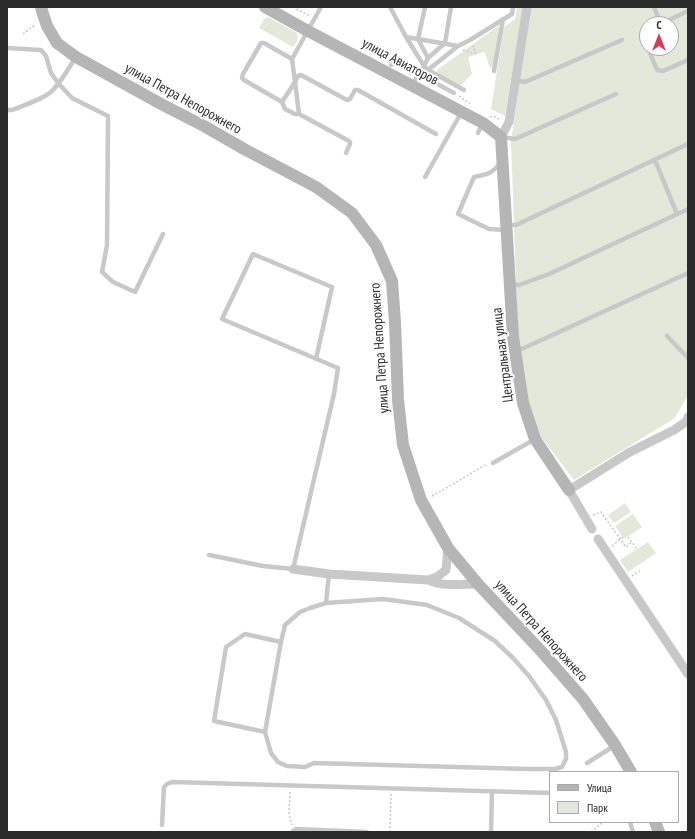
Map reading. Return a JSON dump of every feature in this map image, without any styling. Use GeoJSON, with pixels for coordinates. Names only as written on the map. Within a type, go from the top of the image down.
{"type":"FeatureCollection","features":[{"type":"Feature","properties":{"kind":"street","name":"улица Петра Непорожнего"},"geometry":{"type":"LineString","coordinates":[[41,7],[47,26],[56,43],[76,57],[316,187],[352,213],[376,245],[392,281],[396,322],[398,400],[403,445],[421,500],[448,548],[478,584],[542,652],[583,699],[600,722],[630,771]]}},
{"type":"Feature","properties":{"kind":"street","name":"улица Авиаторов"},"geometry":{"type":"LineString","coordinates":[[265,7],[462,112],[483,124],[501,137]]}},
{"type":"Feature","properties":{"kind":"street"},"geometry":{"type":"LineString","coordinates":[[503,158],[501,137],[509,122],[527,7]]}},
{"type":"Feature","properties":{"kind":"street","name":"Центральная улица"},"geometry":{"type":"LineString","coordinates":[[503,158],[513,337],[523,403],[535,439],[569,490],[592,529]]}},
{"type":"Feature","properties":{"kind":"street"},"geometry":{"type":"LineString","coordinates":[[569,490],[630,452],[674,430],[687,421],[688,417]]}},
{"type":"Feature","properties":{"kind":"street"},"geometry":{"type":"LineString","coordinates":[[598,539],[688,674]]}},
{"type":"Feature","properties":{"kind":"street"},"geometry":{"type":"LineString","coordinates":[[428,580],[437,577],[446,570],[448,548]]}},
{"type":"Feature","properties":{"kind":"street"},"geometry":{"type":"LineString","coordinates":[[294,569],[329,574],[428,580],[436,583],[478,584]]}},
{"type":"Feature","properties":{"kind":"lane"},"geometry":{"type":"LineString","coordinates":[[298,114],[292,59],[321,7]]}},
{"type":"Feature","properties":{"kind":"lane"},"geometry":{"type":"LineString","coordinates":[[390,7],[424,66],[428,70],[464,90]]}},
{"type":"Feature","properties":{"kind":"lane"},"geometry":{"type":"LineString","coordinates":[[425,7],[418,39],[428,58]]}},
{"type":"Feature","properties":{"kind":"lane"},"geometry":{"type":"LineString","coordinates":[[412,85],[428,58],[445,44],[451,7]]}},
{"type":"Feature","properties":{"kind":"lane"},"geometry":{"type":"LineString","coordinates":[[428,70],[457,47],[512,14],[513,7]]}},
{"type":"Feature","properties":{"kind":"lane"},"geometry":{"type":"LineString","coordinates":[[678,16],[688,11]]}},
{"type":"Feature","properties":{"kind":"lane"},"geometry":{"type":"LineString","coordinates":[[494,71],[503,19]]}},
{"type":"Feature","properties":{"kind":"lane"},"geometry":{"type":"LineString","coordinates":[[406,37],[457,47]]}},
{"type":"Feature","properties":{"kind":"lane"},"geometry":{"type":"LineString","coordinates":[[515,80],[525,82],[622,40]]}},
{"type":"Feature","properties":{"kind":"lane"},"geometry":{"type":"LineString","coordinates":[[292,59],[264,43],[261,43],[242,76],[244,80],[282,102],[285,109],[298,114],[350,142],[346,152]]}},
{"type":"Feature","properties":{"kind":"lane"},"geometry":{"type":"LineString","coordinates":[[7,48],[41,50],[46,56],[51,73],[58,84],[72,98],[108,116],[107,245],[102,272],[113,282],[135,292],[163,234]]}},
{"type":"Feature","properties":{"kind":"lane"},"geometry":{"type":"LineString","coordinates":[[651,56],[657,70],[663,71],[688,60]]}},
{"type":"Feature","properties":{"kind":"lane"},"geometry":{"type":"LineString","coordinates":[[7,110],[12,110],[51,92],[76,57]]}},
{"type":"Feature","properties":{"kind":"lane"},"geometry":{"type":"LineString","coordinates":[[391,65],[397,62],[454,93]]}},
{"type":"Feature","properties":{"kind":"lane"},"geometry":{"type":"LineString","coordinates":[[282,102],[298,76],[301,75],[347,100],[350,99],[355,90],[358,90],[436,134]]}},
{"type":"Feature","properties":{"kind":"lane"},"geometry":{"type":"LineString","coordinates":[[501,137],[515,139],[616,94]]}},
{"type":"Feature","properties":{"kind":"lane"},"geometry":{"type":"LineString","coordinates":[[425,177],[462,112]]}},
{"type":"Feature","properties":{"kind":"lane"},"geometry":{"type":"LineString","coordinates":[[503,158],[496,168],[489,174],[474,177],[458,214],[489,229],[516,225],[688,144]]}},
{"type":"Feature","properties":{"kind":"lane"},"geometry":{"type":"LineString","coordinates":[[654,160],[658,165],[677,214]]}},
{"type":"Feature","properties":{"kind":"lane"},"geometry":{"type":"LineString","coordinates":[[510,286],[519,285],[549,274],[688,209]]}},
{"type":"Feature","properties":{"kind":"lane"},"geometry":{"type":"LineString","coordinates":[[209,555],[263,566],[294,569],[334,394],[338,368],[316,359],[222,319],[253,254],[332,287],[316,359]]}},
{"type":"Feature","properties":{"kind":"lane"},"geometry":{"type":"LineString","coordinates":[[515,350],[524,348],[688,273]]}},
{"type":"Feature","properties":{"kind":"lane"},"geometry":{"type":"LineString","coordinates":[[667,336],[688,358]]}},
{"type":"Feature","properties":{"kind":"lane"},"geometry":{"type":"LineString","coordinates":[[494,463],[535,439]]}},
{"type":"Feature","properties":{"kind":"lane"},"geometry":{"type":"LineString","coordinates":[[326,603],[329,574]]}},
{"type":"Feature","properties":{"kind":"lane"},"geometry":{"type":"LineString","coordinates":[[383,599],[427,605],[459,618],[495,641],[529,676],[546,700],[556,720],[566,752],[566,759],[562,767],[555,769],[314,763],[305,767],[288,766],[278,762],[271,754],[265,732],[281,642],[285,625],[291,619],[300,612],[326,603],[383,599]]}},
{"type":"Feature","properties":{"kind":"lane"},"geometry":{"type":"LineString","coordinates":[[265,732],[214,721],[226,646],[245,634],[281,642]]}},
{"type":"Feature","properties":{"kind":"lane"},"geometry":{"type":"LineString","coordinates":[[587,763],[615,745]]}},
{"type":"Feature","properties":{"kind":"lane"},"geometry":{"type":"LineString","coordinates":[[162,825],[164,787],[172,782],[549,793]]}},
{"type":"Feature","properties":{"kind":"lane"},"geometry":{"type":"LineString","coordinates":[[491,832],[492,791]]}},
{"type":"Feature","properties":{"kind":"lane"},"geometry":{"type":"LineString","coordinates":[[293,831],[367,832]]}},
{"type":"Feature","properties":{"kind":"path"},"geometry":{"type":"LineString","coordinates":[[293,7],[315,19]]}},
{"type":"Feature","properties":{"kind":"path"},"geometry":{"type":"LineString","coordinates":[[23,34],[35,25]]}},
{"type":"Feature","properties":{"kind":"path"},"geometry":{"type":"LineString","coordinates":[[457,47],[476,54],[470,40]]}},
{"type":"Feature","properties":{"kind":"path"},"geometry":{"type":"LineString","coordinates":[[483,124],[493,116],[505,122]]}},
{"type":"Feature","properties":{"kind":"path"},"geometry":{"type":"LineString","coordinates":[[432,496],[487,464],[494,463]]}},
{"type":"Feature","properties":{"kind":"path"},"geometry":{"type":"LineString","coordinates":[[589,516],[601,512],[626,547],[632,542]]}},
{"type":"Feature","properties":{"kind":"path"},"geometry":{"type":"LineString","coordinates":[[606,550],[623,537]]}},
{"type":"Feature","properties":{"kind":"path"},"geometry":{"type":"LineString","coordinates":[[628,537],[637,549]]}},
{"type":"Feature","properties":{"kind":"path"},"geometry":{"type":"LineString","coordinates":[[290,786],[289,814],[293,831]]}},
{"type":"Feature","properties":{"kind":"path"},"geometry":{"type":"LineString","coordinates":[[390,832],[391,788]]}},
{"type":"Feature","properties":{"kind":"path"},"geometry":{"type":"LineString","coordinates":[[591,832],[602,823]]}},
{"type":"Feature","properties":{"kind":"green space"},"geometry":{"type":"Polygon","coordinates":[[[517,7],[523,7],[505,116],[491,109],[504,27],[515,19],[517,7]]]}},
{"type":"Feature","properties":{"kind":"green space"},"geometry":{"type":"Polygon","coordinates":[[[531,7],[688,7],[688,395],[675,418],[574,480],[526,417],[518,338],[511,141],[531,7]]]}},
{"type":"Feature","properties":{"kind":"green space"},"geometry":{"type":"Polygon","coordinates":[[[268,17],[297,33],[298,37],[296,44],[293,47],[259,28],[264,19],[268,17]]]}},
{"type":"Feature","properties":{"kind":"green space"},"geometry":{"type":"Polygon","coordinates":[[[497,27],[499,29],[494,63],[490,69],[485,52],[468,57],[472,74],[460,86],[437,73],[437,70],[497,27]]]}},
{"type":"Feature","properties":{"kind":"green space"},"geometry":{"type":"Polygon","coordinates":[[[625,503],[631,512],[614,523],[608,515],[625,503]]]}},
{"type":"Feature","properties":{"kind":"green space"},"geometry":{"type":"Polygon","coordinates":[[[633,514],[642,527],[624,539],[615,526],[633,514]]]}},
{"type":"Feature","properties":{"kind":"green space"},"geometry":{"type":"Polygon","coordinates":[[[648,542],[656,553],[628,572],[620,560],[648,542]]]}}]}
